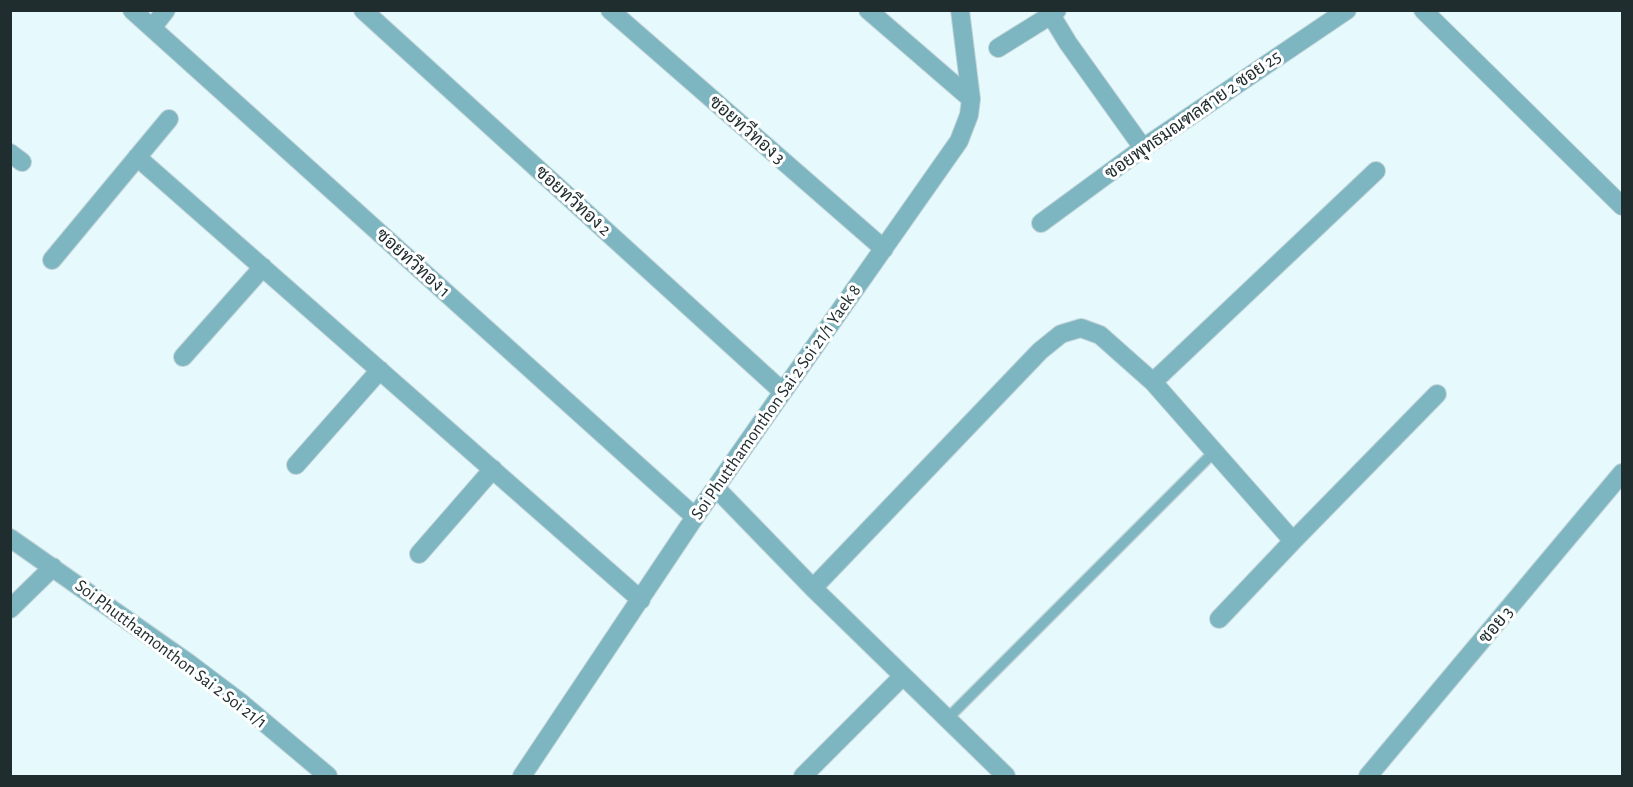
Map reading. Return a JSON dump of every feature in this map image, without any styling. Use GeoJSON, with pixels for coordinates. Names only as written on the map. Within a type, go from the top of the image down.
{"type":"FeatureCollection","features":[{"type":"Feature","properties":{"kind":"street","name":"ซอยทวีทอง 1"},"geometry":{"type":"LineString","coordinates":[[132,10],[695,517]]}},
{"type":"Feature","properties":{"kind":"street"},"geometry":{"type":"LineString","coordinates":[[152,27],[166,10]]}},
{"type":"Feature","properties":{"kind":"street","name":"ซอยทวีทอง 2"},"geometry":{"type":"LineString","coordinates":[[363,10],[783,392]]}},
{"type":"Feature","properties":{"kind":"street","name":"ซอยทวีทอง 3"},"geometry":{"type":"LineString","coordinates":[[610,10],[884,249]]}},
{"type":"Feature","properties":{"kind":"street"},"geometry":{"type":"LineString","coordinates":[[868,10],[971,99]]}},
{"type":"Feature","properties":{"kind":"street","name":"Soi Phutthamonthon Sai 2 Soi 21/1 Yaek 8"},"geometry":{"type":"LineString","coordinates":[[522,777],[695,517],[959,141],[969,116],[971,99],[960,10]]}},
{"type":"Feature","properties":{"kind":"street","name":"ซอยพุทธมณฑลสาย 2 ซอย 25"},"geometry":{"type":"LineString","coordinates":[[1041,223],[1143,148],[1347,10]]}},
{"type":"Feature","properties":{"kind":"street"},"geometry":{"type":"LineString","coordinates":[[1423,10],[1623,206]]}},
{"type":"Feature","properties":{"kind":"street"},"geometry":{"type":"LineString","coordinates":[[998,48],[1054,13],[1068,43],[1143,148]]}},
{"type":"Feature","properties":{"kind":"street"},"geometry":{"type":"LineString","coordinates":[[52,260],[169,119]]}},
{"type":"Feature","properties":{"kind":"street"},"geometry":{"type":"LineString","coordinates":[[137,157],[641,600]]}},
{"type":"Feature","properties":{"kind":"street"},"geometry":{"type":"LineString","coordinates":[[1153,382],[1376,171]]}},
{"type":"Feature","properties":{"kind":"street"},"geometry":{"type":"LineString","coordinates":[[183,357],[263,267]]}},
{"type":"Feature","properties":{"kind":"street"},"geometry":{"type":"LineString","coordinates":[[813,588],[1040,351],[1061,334],[1081,328],[1100,335],[1153,382],[1293,541]]}},
{"type":"Feature","properties":{"kind":"street"},"geometry":{"type":"LineString","coordinates":[[296,465],[380,370]]}},
{"type":"Feature","properties":{"kind":"street"},"geometry":{"type":"LineString","coordinates":[[1219,619],[1437,394]]}},
{"type":"Feature","properties":{"kind":"street"},"geometry":{"type":"LineString","coordinates":[[419,554],[493,469]]}},
{"type":"Feature","properties":{"kind":"street","name":"ซอย 3"},"geometry":{"type":"LineString","coordinates":[[1368,777],[1623,473]]}},
{"type":"Feature","properties":{"kind":"street"},"geometry":{"type":"LineString","coordinates":[[716,488],[813,588],[1006,777]]}},
{"type":"Feature","properties":{"kind":"street","name":"Soi Phutthamonthon Sai 2 Soi 21/1"},"geometry":{"type":"LineString","coordinates":[[10,538],[240,702],[328,777]]}},
{"type":"Feature","properties":{"kind":"street"},"geometry":{"type":"LineString","coordinates":[[10,609],[53,567]]}},
{"type":"Feature","properties":{"kind":"street"},"geometry":{"type":"LineString","coordinates":[[803,777],[903,676]]}},
{"type":"Feature","properties":{"kind":"lane"},"geometry":{"type":"LineString","coordinates":[[947,719],[1214,452]]}}]}
